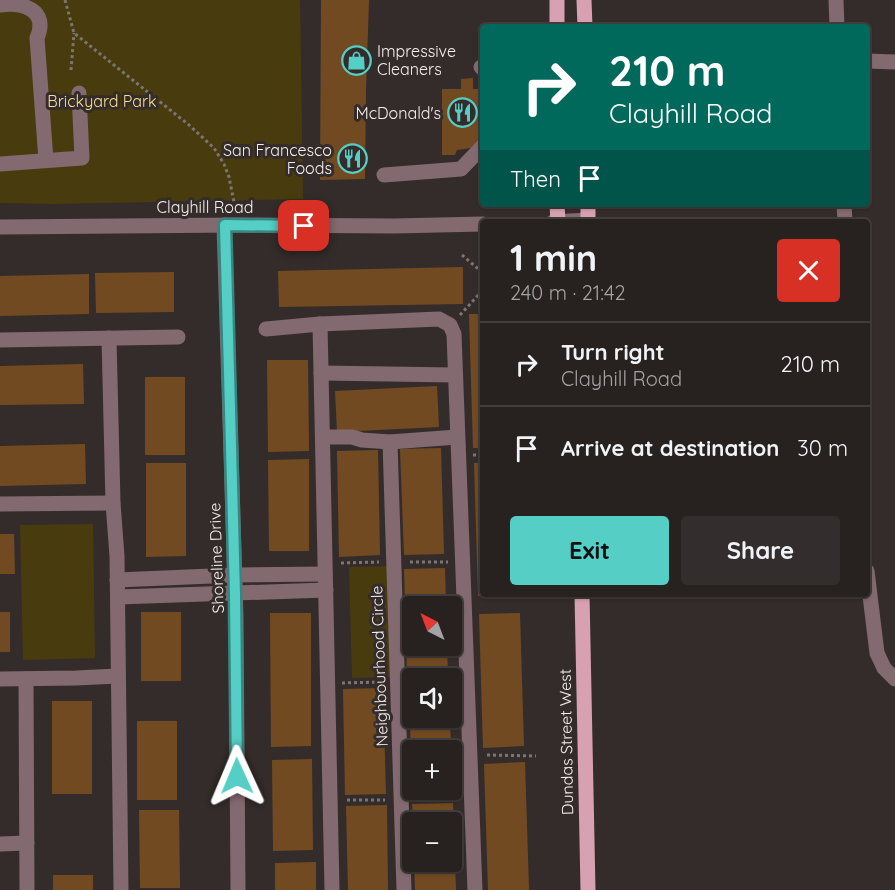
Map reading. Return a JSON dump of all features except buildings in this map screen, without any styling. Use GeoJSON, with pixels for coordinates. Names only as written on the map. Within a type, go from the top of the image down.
{"type":"FeatureCollection","features":[{"type":"Feature","properties":{"kind":"main road"},"geometry":{"type":"LineString","coordinates":[[557,0],[557,24]]}},
{"type":"Feature","properties":{"kind":"main road"},"geometry":{"type":"LineString","coordinates":[[584,0],[585,24]]}},
{"type":"Feature","properties":{"kind":"main road","name":"Dundas Street West"},"geometry":{"type":"LineString","coordinates":[[582,597],[588,890]]}},
{"type":"Feature","properties":{"kind":"street"},"geometry":{"type":"LineString","coordinates":[[836,0],[837,24]]}},
{"type":"Feature","properties":{"kind":"street"},"geometry":{"type":"LineString","coordinates":[[0,5],[12,3],[22,5],[30,9],[40,22],[37,38],[46,160]]}},
{"type":"Feature","properties":{"kind":"street"},"geometry":{"type":"LineString","coordinates":[[870,61],[895,62]]}},
{"type":"Feature","properties":{"kind":"street"},"geometry":{"type":"LineString","coordinates":[[0,164],[82,158],[79,93]]}},
{"type":"Feature","properties":{"kind":"street"},"geometry":{"type":"LineString","coordinates":[[384,175],[461,169],[480,149]]}},
{"type":"Feature","properties":{"kind":"street","name":"Clayhill Road"},"geometry":{"type":"LineString","coordinates":[[0,226],[480,224]]}},
{"type":"Feature","properties":{"kind":"street","name":"Shoreline Drive"},"geometry":{"type":"LineString","coordinates":[[225,225],[235,575],[238,890]]}},
{"type":"Feature","properties":{"kind":"street"},"geometry":{"type":"LineString","coordinates":[[266,329],[320,324],[439,319],[450,325],[454,334],[475,890]]}},
{"type":"Feature","properties":{"kind":"street"},"geometry":{"type":"LineString","coordinates":[[320,324],[332,890]]}},
{"type":"Feature","properties":{"kind":"street"},"geometry":{"type":"LineString","coordinates":[[0,340],[178,337]]}},
{"type":"Feature","properties":{"kind":"street"},"geometry":{"type":"LineString","coordinates":[[109,338],[118,597],[121,890]]}},
{"type":"Feature","properties":{"kind":"street"},"geometry":{"type":"LineString","coordinates":[[321,373],[455,375]]}},
{"type":"Feature","properties":{"kind":"street"},"geometry":{"type":"LineString","coordinates":[[322,437],[352,437],[390,442],[457,437]]}},
{"type":"Feature","properties":{"kind":"street","name":"Neighbourhood Circle"},"geometry":{"type":"LineString","coordinates":[[390,442],[404,890]]}},
{"type":"Feature","properties":{"kind":"street"},"geometry":{"type":"LineString","coordinates":[[0,504],[113,503]]}},
{"type":"Feature","properties":{"kind":"street"},"geometry":{"type":"LineString","coordinates":[[117,580],[235,575],[325,568]]}},
{"type":"Feature","properties":{"kind":"street"},"geometry":{"type":"LineString","coordinates":[[118,597],[326,590]]}},
{"type":"Feature","properties":{"kind":"street"},"geometry":{"type":"LineString","coordinates":[[870,596],[877,653],[884,668],[895,679]]}},
{"type":"Feature","properties":{"kind":"street"},"geometry":{"type":"LineString","coordinates":[[0,679],[118,676]]}},
{"type":"Feature","properties":{"kind":"street"},"geometry":{"type":"LineString","coordinates":[[26,679],[27,890]]}},
{"type":"Feature","properties":{"kind":"street"},"geometry":{"type":"LineString","coordinates":[[0,844],[27,843]]}},
{"type":"Feature","properties":{"kind":"path"},"geometry":{"type":"LineString","coordinates":[[65,0],[74,33],[71,70]]}},
{"type":"Feature","properties":{"kind":"path"},"geometry":{"type":"LineString","coordinates":[[74,33],[189,125],[214,148],[229,177],[234,202]]}},
{"type":"Feature","properties":{"kind":"path"},"geometry":{"type":"LineString","coordinates":[[462,255],[480,270]]}},
{"type":"Feature","properties":{"kind":"path"},"geometry":{"type":"LineString","coordinates":[[450,325],[480,293]]}},
{"type":"Feature","properties":{"kind":"path"},"geometry":{"type":"LineString","coordinates":[[325,568],[393,562],[462,561]]}},
{"type":"Feature","properties":{"kind":"path"},"geometry":{"type":"LineString","coordinates":[[328,683],[398,682]]}},
{"type":"Feature","properties":{"kind":"path"},"geometry":{"type":"LineString","coordinates":[[470,755],[536,756]]}},
{"type":"Feature","properties":{"kind":"green space","name":"Brickyard Park"},"geometry":{"type":"Polygon","coordinates":[[[0,0],[300,0],[303,199],[0,203],[0,0]]]}},
{"type":"Feature","properties":{"kind":"green space"},"geometry":{"type":"Polygon","coordinates":[[[93,524],[95,658],[23,660],[20,525],[93,524]]]}},
{"type":"Feature","properties":{"kind":"green space"},"geometry":{"type":"Polygon","coordinates":[[[388,566],[392,677],[352,678],[349,567],[388,566]]]}},
{"type":"Feature","properties":{"kind":"place","name":"Impressive Cleaners"},"geometry":{"type":"Point","coordinates":[356,60]}},
{"type":"Feature","properties":{"kind":"place","name":"McDonald's"},"geometry":{"type":"Point","coordinates":[462,113]}},
{"type":"Feature","properties":{"kind":"place","name":"San Francesco Foods"},"geometry":{"type":"Point","coordinates":[353,159]}},
{"type":"Feature","properties":{"kind":"route"},"geometry":{"type":"LineString","coordinates":[[237,776],[235,594],[225,225],[304,226]]}}]}
